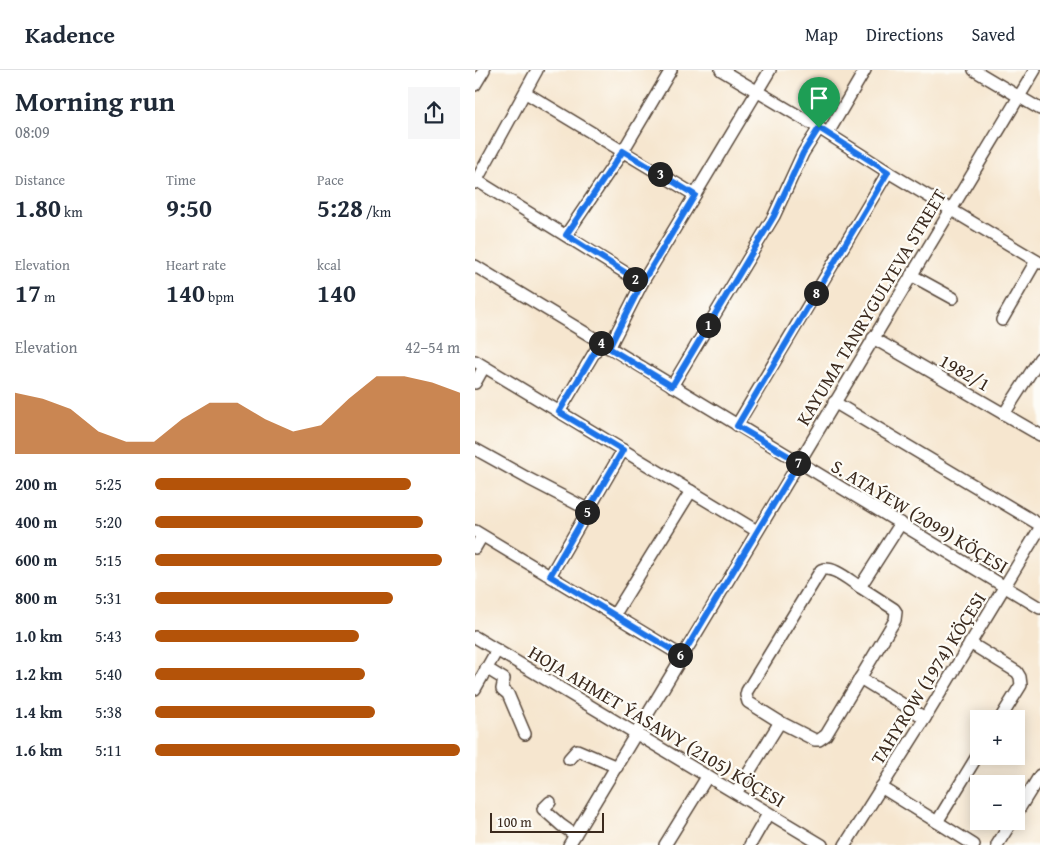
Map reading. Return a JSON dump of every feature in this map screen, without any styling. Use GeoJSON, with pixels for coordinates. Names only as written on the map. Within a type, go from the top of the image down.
{"type":"FeatureCollection","features":[{"type":"Feature","properties":{"kind":"street"},"geometry":{"type":"LineString","coordinates":[[475,85],[485,70]]}},
{"type":"Feature","properties":{"kind":"street"},"geometry":{"type":"LineString","coordinates":[[537,70],[526,94],[476,182],[566,235],[642,283]]}},
{"type":"Feature","properties":{"kind":"street"},"geometry":{"type":"LineString","coordinates":[[566,235],[623,151],[671,70]]}},
{"type":"Feature","properties":{"kind":"street"},"geometry":{"type":"LineString","coordinates":[[721,70],[823,130],[888,172],[1038,262],[1002,320]]}},
{"type":"Feature","properties":{"kind":"street"},"geometry":{"type":"LineString","coordinates":[[559,412],[604,345],[770,70]]}},
{"type":"Feature","properties":{"kind":"street"},"geometry":{"type":"LineString","coordinates":[[672,386],[774,216],[803,153],[823,130],[865,70]]}},
{"type":"Feature","properties":{"kind":"street"},"geometry":{"type":"LineString","coordinates":[[974,70],[1040,109]]}},
{"type":"Feature","properties":{"kind":"street","name":"KAYUMA TANRYGULYEVA STREET"},"geometry":{"type":"LineString","coordinates":[[572,840],[1035,70]]}},
{"type":"Feature","properties":{"kind":"street"},"geometry":{"type":"LineString","coordinates":[[526,94],[695,195]]}},
{"type":"Feature","properties":{"kind":"street"},"geometry":{"type":"LineString","coordinates":[[737,426],[888,172]]}},
{"type":"Feature","properties":{"kind":"street","name":"S. ATAÝEW (2099) KÖÇESI"},"geometry":{"type":"LineString","coordinates":[[475,266],[1040,608]]}},
{"type":"Feature","properties":{"kind":"street"},"geometry":{"type":"LineString","coordinates":[[911,275],[953,298]]}},
{"type":"Feature","properties":{"kind":"street","name":"1982/1"},"geometry":{"type":"LineString","coordinates":[[873,338],[1040,435]]}},
{"type":"Feature","properties":{"kind":"street"},"geometry":{"type":"LineString","coordinates":[[1004,414],[1040,358]]}},
{"type":"Feature","properties":{"kind":"street"},"geometry":{"type":"LineString","coordinates":[[475,383],[480,364],[757,531]]}},
{"type":"Feature","properties":{"kind":"street"},"geometry":{"type":"LineString","coordinates":[[834,402],[1040,527]]}},
{"type":"Feature","properties":{"kind":"street"},"geometry":{"type":"LineString","coordinates":[[475,449],[589,510]]}},
{"type":"Feature","properties":{"kind":"street"},"geometry":{"type":"LineString","coordinates":[[550,576],[623,450]]}},
{"type":"Feature","properties":{"kind":"street"},"geometry":{"type":"LineString","coordinates":[[615,614],[691,491]]}},
{"type":"Feature","properties":{"kind":"street"},"geometry":{"type":"LineString","coordinates":[[860,587],[901,523]]}},
{"type":"Feature","properties":{"kind":"street","name":"TAHYROW (1974) KÖÇESI"},"geometry":{"type":"LineString","coordinates":[[845,845],[925,718],[1040,527]]}},
{"type":"Feature","properties":{"kind":"street"},"geometry":{"type":"LineString","coordinates":[[475,548],[478,534],[615,614],[682,656]]}},
{"type":"Feature","properties":{"kind":"street"},"geometry":{"type":"LineString","coordinates":[[825,568],[832,570],[891,606],[896,612],[895,620],[860,678],[824,738],[815,740],[780,722],[748,702],[747,699],[747,691],[821,570],[825,568]]}},
{"type":"Feature","properties":{"kind":"street","name":"HOJA AHMET ÝASAWY (2105) KÖÇESI"},"geometry":{"type":"LineString","coordinates":[[475,637],[822,845]]}},
{"type":"Feature","properties":{"kind":"street"},"geometry":{"type":"LineString","coordinates":[[969,643],[1017,672],[1021,677],[1021,685],[1006,710]]}},
{"type":"Feature","properties":{"kind":"street"},"geometry":{"type":"LineString","coordinates":[[475,689],[497,650]]}},
{"type":"Feature","properties":{"kind":"street"},"geometry":{"type":"LineString","coordinates":[[487,668],[504,679],[502,689],[508,694],[525,734]]}},
{"type":"Feature","properties":{"kind":"street"},"geometry":{"type":"LineString","coordinates":[[860,678],[925,718]]}},
{"type":"Feature","properties":{"kind":"street"},"geometry":{"type":"LineString","coordinates":[[736,793],[780,722]]}},
{"type":"Feature","properties":{"kind":"street"},"geometry":{"type":"LineString","coordinates":[[569,759],[577,750],[617,767]]}},
{"type":"Feature","properties":{"kind":"street"},"geometry":{"type":"LineString","coordinates":[[937,822],[972,765]]}},
{"type":"Feature","properties":{"kind":"street"},"geometry":{"type":"LineString","coordinates":[[1025,799],[1040,775]]}},
{"type":"Feature","properties":{"kind":"street"},"geometry":{"type":"LineString","coordinates":[[665,845],[707,777]]}},
{"type":"Feature","properties":{"kind":"street"},"geometry":{"type":"LineString","coordinates":[[881,787],[974,845]]}},
{"type":"Feature","properties":{"kind":"street"},"geometry":{"type":"LineString","coordinates":[[550,802],[543,809],[561,825],[572,840]]}},
{"type":"Feature","properties":{"kind":"street"},"geometry":{"type":"LineString","coordinates":[[749,845],[768,814]]}},
{"type":"Feature","properties":{"kind":"street"},"geometry":{"type":"LineString","coordinates":[[997,845],[1006,830]]}},
{"type":"Feature","properties":{"kind":"route"},"geometry":{"type":"LineString","coordinates":[[819,128],[803,153],[774,216],[672,386],[609,348],[642,283],[566,235],[623,151],[695,195],[642,283],[609,348],[600,343],[559,412],[623,450],[550,576],[682,656],[799,462],[737,426],[888,172],[819,128]]}}]}
